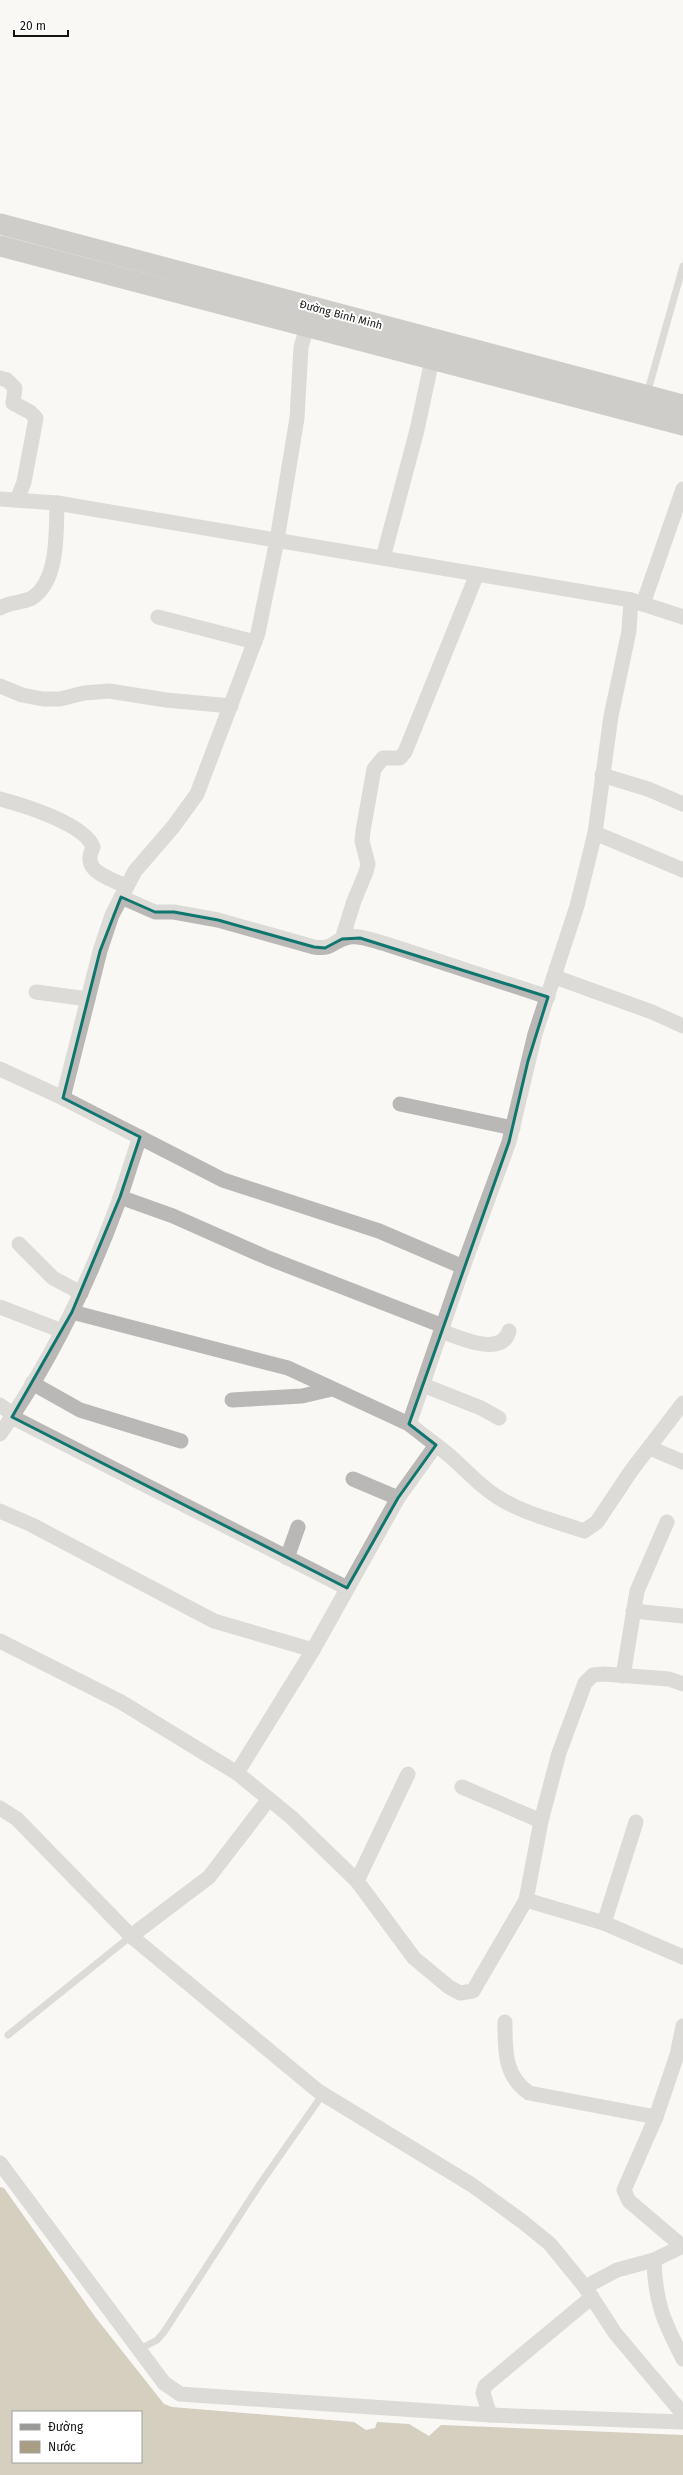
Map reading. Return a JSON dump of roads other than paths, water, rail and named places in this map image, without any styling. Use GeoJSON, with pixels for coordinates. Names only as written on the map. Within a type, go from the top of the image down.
{"type":"FeatureCollection","features":[{"type":"Feature","properties":{"kind":"main road","name":"Đường Binh Minh"},"geometry":{"type":"LineString","coordinates":[[0,224],[348,317],[647,394],[683,405]]}},
{"type":"Feature","properties":{"kind":"main road","name":"Đường Binh Minh"},"geometry":{"type":"LineString","coordinates":[[0,246],[124,276],[343,337],[683,425]]}},
{"type":"Feature","properties":{"kind":"main road"},"geometry":{"type":"LineString","coordinates":[[343,337],[348,317]]}},
{"type":"Feature","properties":{"kind":"street"},"geometry":{"type":"LineString","coordinates":[[63,1098],[106,932],[123,891],[135,871],[173,827],[197,794],[255,642],[277,540],[297,418],[301,347],[307,327]]}},
{"type":"Feature","properties":{"kind":"street"},"geometry":{"type":"LineString","coordinates":[[383,558],[417,430],[432,360]]}},
{"type":"Feature","properties":{"kind":"street"},"geometry":{"type":"LineString","coordinates":[[0,378],[7,380],[15,388],[13,403],[30,412],[36,418],[24,482],[17,500]]}},
{"type":"Feature","properties":{"kind":"street"},"geometry":{"type":"LineString","coordinates":[[409,1424],[462,1267],[495,1184],[513,1128],[528,1061],[577,906],[595,833],[610,716],[629,631],[637,602],[683,489]]}},
{"type":"Feature","properties":{"kind":"street"},"geometry":{"type":"LineString","coordinates":[[0,499],[57,503],[477,574],[637,602],[683,617]]}},
{"type":"Feature","properties":{"kind":"street"},"geometry":{"type":"LineString","coordinates":[[0,608],[32,597],[39,591],[50,573],[55,552],[57,503]]}},
{"type":"Feature","properties":{"kind":"street"},"geometry":{"type":"LineString","coordinates":[[342,939],[368,864],[362,841],[374,769],[383,758],[400,758],[405,752],[477,574]]}},
{"type":"Feature","properties":{"kind":"street"},"geometry":{"type":"LineString","coordinates":[[158,617],[255,642]]}},
{"type":"Feature","properties":{"kind":"street"},"geometry":{"type":"LineString","coordinates":[[0,686],[22,695],[43,699],[60,699],[84,692],[109,691],[166,700],[231,706]]}},
{"type":"Feature","properties":{"kind":"street"},"geometry":{"type":"LineString","coordinates":[[602,775],[683,804]]}},
{"type":"Feature","properties":{"kind":"street"},"geometry":{"type":"LineString","coordinates":[[0,799],[56,818],[88,838],[93,847],[89,857],[91,866],[123,891],[155,912],[174,912],[218,920],[314,947],[325,948],[342,939],[360,938],[386,944],[548,997]]}},
{"type":"Feature","properties":{"kind":"street"},"geometry":{"type":"LineString","coordinates":[[595,833],[683,870]]}},
{"type":"Feature","properties":{"kind":"street"},"geometry":{"type":"LineString","coordinates":[[555,977],[652,1012],[683,1026]]}},
{"type":"Feature","properties":{"kind":"street"},"geometry":{"type":"LineString","coordinates":[[36,992],[88,999]]}},
{"type":"Feature","properties":{"kind":"street"},"geometry":{"type":"LineString","coordinates":[[0,1069],[63,1098],[223,1180],[379,1231],[462,1267]]}},
{"type":"Feature","properties":{"kind":"street"},"geometry":{"type":"LineString","coordinates":[[400,1104],[513,1128]]}},
{"type":"Feature","properties":{"kind":"street"},"geometry":{"type":"LineString","coordinates":[[0,1434],[13,1416],[72,1312],[120,1197],[140,1137]]}},
{"type":"Feature","properties":{"kind":"street"},"geometry":{"type":"LineString","coordinates":[[120,1197],[173,1216],[268,1258],[485,1346],[502,1341],[508,1336],[509,1331]]}},
{"type":"Feature","properties":{"kind":"street"},"geometry":{"type":"LineString","coordinates":[[19,1244],[53,1278],[80,1293]]}},
{"type":"Feature","properties":{"kind":"street"},"geometry":{"type":"LineString","coordinates":[[0,1307],[62,1331]]}},
{"type":"Feature","properties":{"kind":"street"},"geometry":{"type":"LineString","coordinates":[[72,1312],[288,1368],[409,1424],[453,1456],[496,1496],[512,1505],[584,1531],[597,1522],[631,1471],[683,1404]]}},
{"type":"Feature","properties":{"kind":"street"},"geometry":{"type":"LineString","coordinates":[[32,1383],[80,1410],[181,1441]]}},
{"type":"Feature","properties":{"kind":"street"},"geometry":{"type":"LineString","coordinates":[[423,1385],[481,1408],[499,1418]]}},
{"type":"Feature","properties":{"kind":"street"},"geometry":{"type":"LineString","coordinates":[[232,1400],[295,1397],[332,1389]]}},
{"type":"Feature","properties":{"kind":"street"},"geometry":{"type":"LineString","coordinates":[[0,1405],[13,1416],[347,1588]]}},
{"type":"Feature","properties":{"kind":"street"},"geometry":{"type":"LineString","coordinates":[[237,1773],[313,1650],[398,1498],[436,1445]]}},
{"type":"Feature","properties":{"kind":"street"},"geometry":{"type":"LineString","coordinates":[[650,1448],[683,1462]]}},
{"type":"Feature","properties":{"kind":"street"},"geometry":{"type":"LineString","coordinates":[[353,1480],[398,1498]]}},
{"type":"Feature","properties":{"kind":"street"},"geometry":{"type":"LineString","coordinates":[[0,1512],[32,1525],[214,1621],[313,1650]]}},
{"type":"Feature","properties":{"kind":"street"},"geometry":{"type":"LineString","coordinates":[[623,1676],[633,1611],[642,1577],[667,1522]]}},
{"type":"Feature","properties":{"kind":"street"},"geometry":{"type":"LineString","coordinates":[[287,1558],[298,1527]]}},
{"type":"Feature","properties":{"kind":"street"},"geometry":{"type":"LineString","coordinates":[[633,1611],[683,1616]]}},
{"type":"Feature","properties":{"kind":"street"},"geometry":{"type":"LineString","coordinates":[[0,1641],[121,1702],[237,1773],[291,1817],[357,1881],[414,1958],[436,1978],[460,1993],[473,1991],[478,1985],[526,1900],[541,1821],[559,1753],[581,1690],[594,1675],[604,1674],[669,1679],[683,1684]]}},
{"type":"Feature","properties":{"kind":"street"},"geometry":{"type":"LineString","coordinates":[[357,1881],[408,1774]]}},
{"type":"Feature","properties":{"kind":"street"},"geometry":{"type":"LineString","coordinates":[[462,1787],[541,1821]]}},
{"type":"Feature","properties":{"kind":"street"},"geometry":{"type":"LineString","coordinates":[[131,1936],[209,1877],[270,1799]]}},
{"type":"Feature","properties":{"kind":"street"},"geometry":{"type":"LineString","coordinates":[[0,1808],[17,1819],[131,1936],[209,2003],[323,2094],[472,2185],[524,2222],[550,2244],[588,2292],[616,2333],[683,2414]]}},
{"type":"Feature","properties":{"kind":"street"},"geometry":{"type":"LineString","coordinates":[[604,1923],[636,1822]]}},
{"type":"Feature","properties":{"kind":"street"},"geometry":{"type":"LineString","coordinates":[[526,1900],[604,1923],[683,1957]]}},
{"type":"Feature","properties":{"kind":"street"},"geometry":{"type":"LineString","coordinates":[[505,2022],[505,2056],[510,2072],[520,2086],[530,2093],[656,2116]]}},
{"type":"Feature","properties":{"kind":"street"},"geometry":{"type":"LineString","coordinates":[[490,2415],[483,2393],[485,2386],[588,2292],[617,2270],[654,2260],[683,2246],[625,2196],[624,2190],[627,2179],[656,2116],[680,2057],[683,2026]]}},
{"type":"Feature","properties":{"kind":"street"},"geometry":{"type":"LineString","coordinates":[[0,2163],[164,2383],[180,2394],[490,2415],[683,2422]]}},
{"type":"Feature","properties":{"kind":"street"},"geometry":{"type":"LineString","coordinates":[[654,2260],[658,2303],[676,2335],[683,2359]]}},
{"type":"Feature","properties":{"kind":"lane"},"geometry":{"type":"LineString","coordinates":[[647,394],[683,266]]}},
{"type":"Feature","properties":{"kind":"lane"},"geometry":{"type":"LineString","coordinates":[[8,2035],[131,1936]]}},
{"type":"Feature","properties":{"kind":"lane"},"geometry":{"type":"LineString","coordinates":[[140,2349],[157,2340],[164,2332],[260,2184],[323,2094]]}},
{"type":"Feature","properties":{"kind":"water"},"geometry":{"type":"Polygon","coordinates":[[[0,2187],[4,2188],[96,2318],[164,2404],[172,2407],[354,2422],[366,2430],[375,2428],[377,2422],[409,2424],[429,2436],[441,2425],[683,2435],[683,2475],[0,2475],[0,2187]]]}}]}
